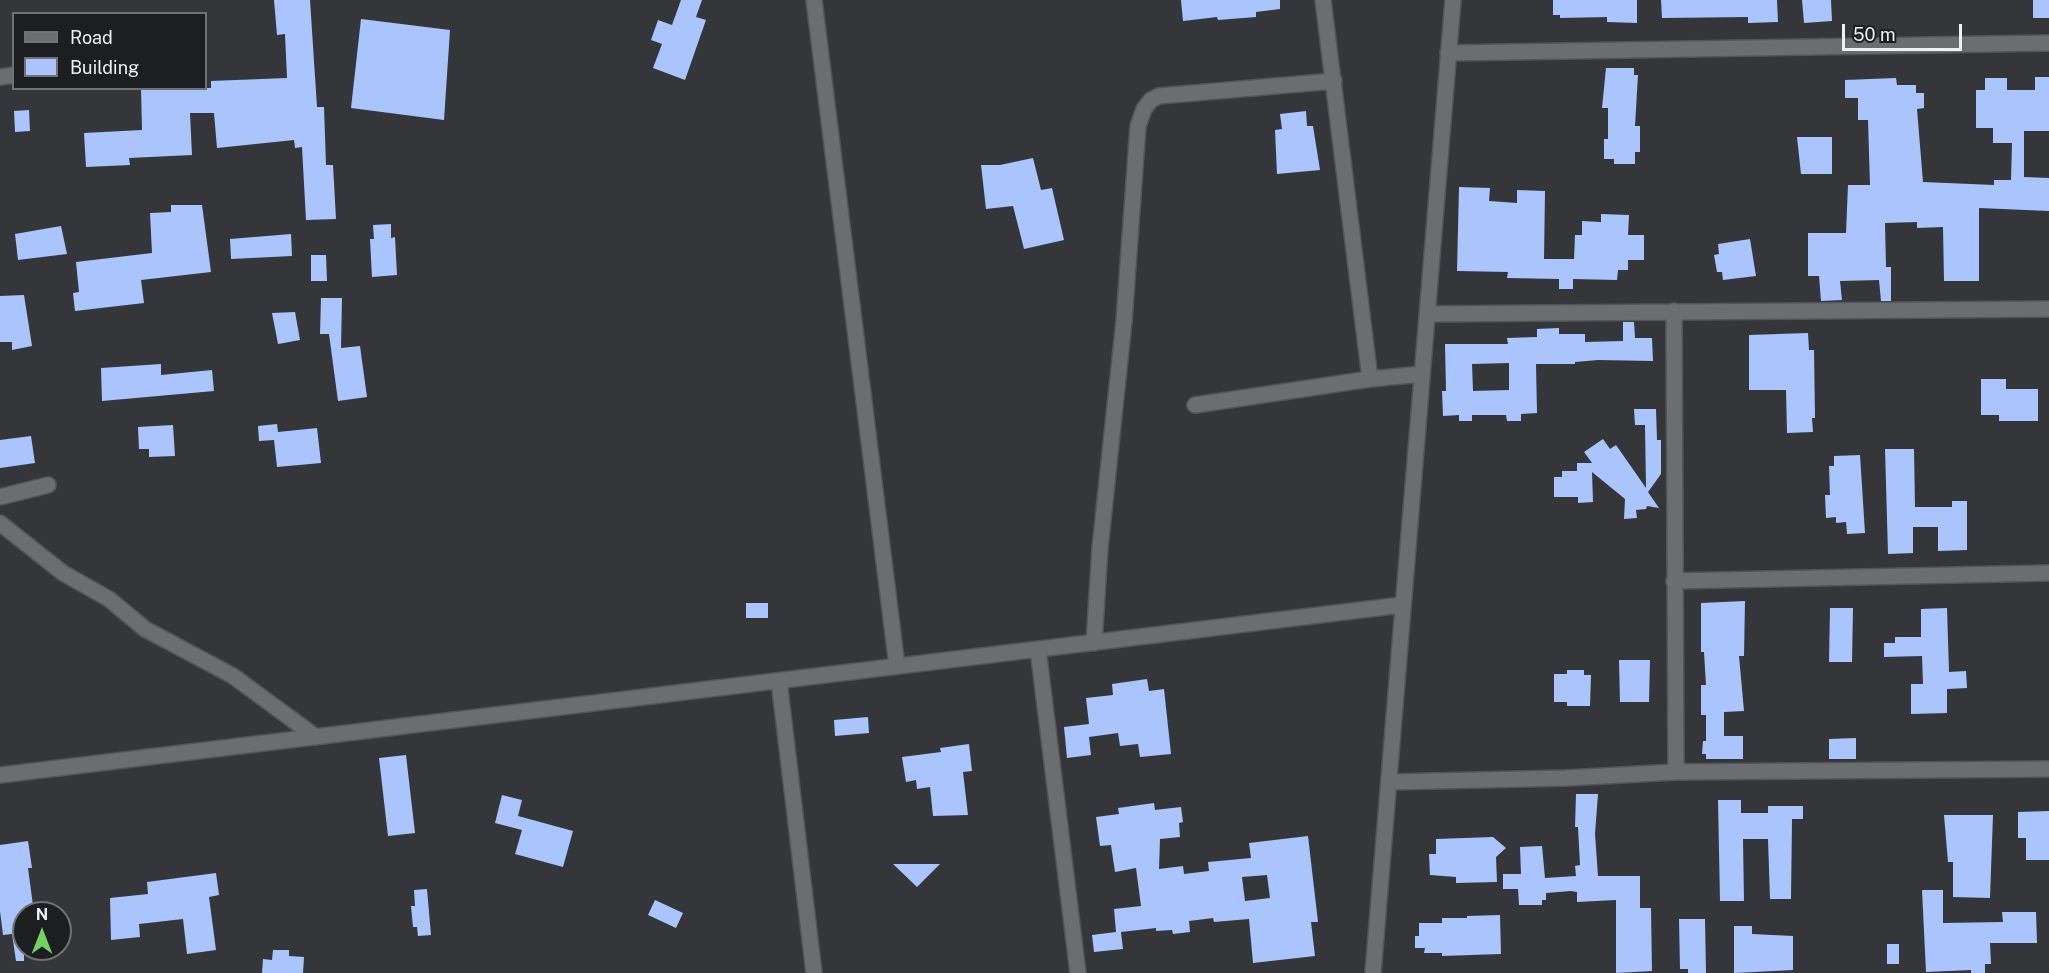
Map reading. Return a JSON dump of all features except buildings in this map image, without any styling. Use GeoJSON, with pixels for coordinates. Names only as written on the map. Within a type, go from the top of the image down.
{"type":"FeatureCollection","features":[{"type":"Feature","properties":{"kind":"street"},"geometry":{"type":"LineString","coordinates":[[814,0],[897,666]]}},
{"type":"Feature","properties":{"kind":"street"},"geometry":{"type":"LineString","coordinates":[[1323,0],[1370,379]]}},
{"type":"Feature","properties":{"kind":"street"},"geometry":{"type":"LineString","coordinates":[[1373,973],[1453,0]]}},
{"type":"Feature","properties":{"kind":"street"},"geometry":{"type":"LineString","coordinates":[[1448,53],[2049,43]]}},
{"type":"Feature","properties":{"kind":"street"},"geometry":{"type":"LineString","coordinates":[[1094,643],[1100,548],[1124,321],[1138,126],[1144,109],[1151,100],[1159,96],[1334,81]]}},
{"type":"Feature","properties":{"kind":"street"},"geometry":{"type":"LineString","coordinates":[[1427,314],[2049,309]]}},
{"type":"Feature","properties":{"kind":"street"},"geometry":{"type":"LineString","coordinates":[[1674,311],[1676,772]]}},
{"type":"Feature","properties":{"kind":"street"},"geometry":{"type":"LineString","coordinates":[[1195,405],[1370,379],[1422,374]]}},
{"type":"Feature","properties":{"kind":"street"},"geometry":{"type":"LineString","coordinates":[[0,497],[48,484]]}},
{"type":"Feature","properties":{"kind":"street"},"geometry":{"type":"LineString","coordinates":[[0,522],[63,573],[109,599],[145,629],[233,676],[315,736]]}},
{"type":"Feature","properties":{"kind":"street"},"geometry":{"type":"LineString","coordinates":[[1674,581],[2049,573]]}},
{"type":"Feature","properties":{"kind":"street"},"geometry":{"type":"LineString","coordinates":[[0,775],[1402,605]]}},
{"type":"Feature","properties":{"kind":"street"},"geometry":{"type":"LineString","coordinates":[[1038,649],[1078,973]]}},
{"type":"Feature","properties":{"kind":"street"},"geometry":{"type":"LineString","coordinates":[[779,681],[814,973]]}},
{"type":"Feature","properties":{"kind":"street"},"geometry":{"type":"LineString","coordinates":[[1390,782],[1566,778],[1676,772],[2049,769]]}}]}
